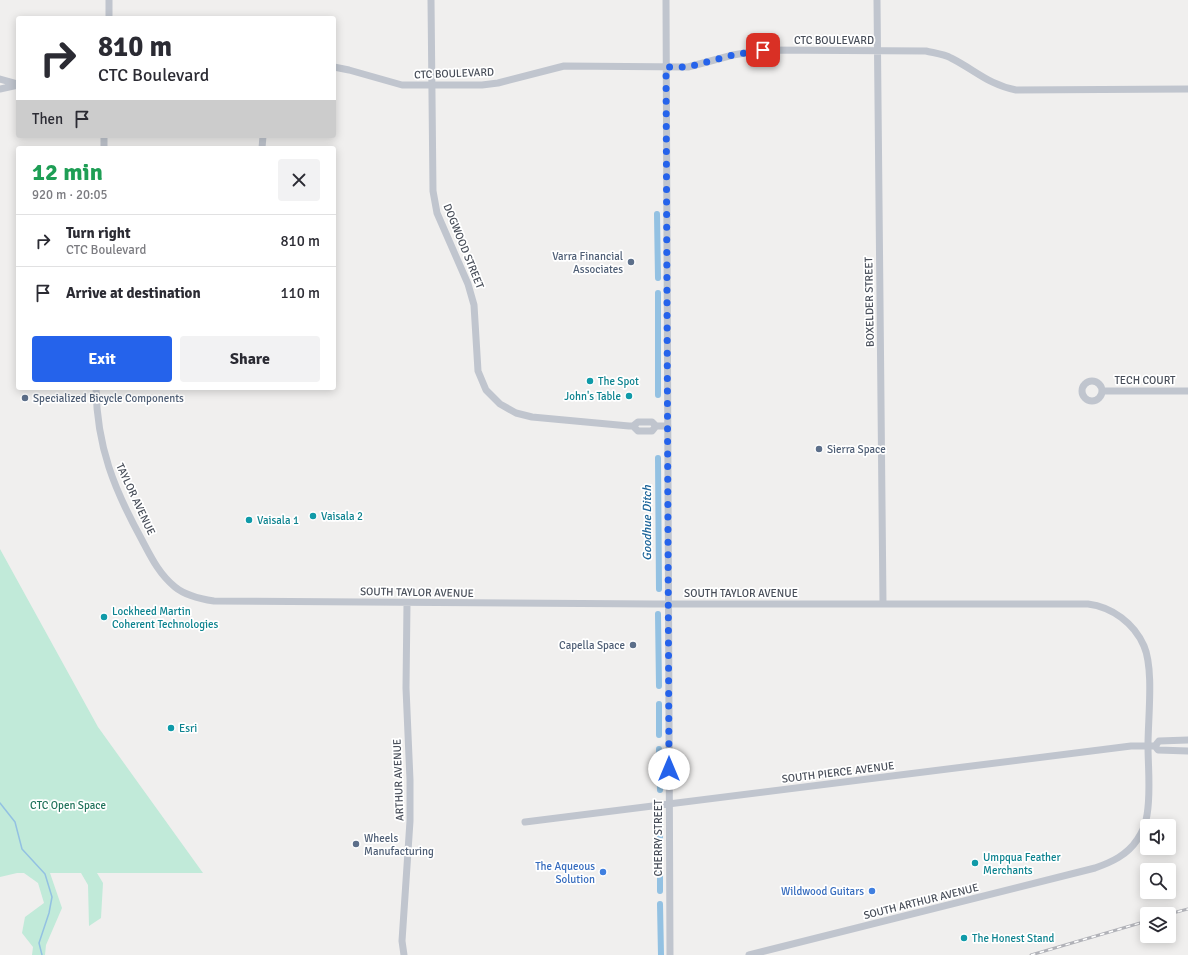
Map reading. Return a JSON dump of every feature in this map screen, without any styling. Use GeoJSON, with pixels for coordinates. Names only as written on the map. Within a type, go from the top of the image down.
{"type":"FeatureCollection","features":[{"type":"Feature","properties":{"kind":"street"},"geometry":{"type":"LineString","coordinates":[[109,0],[109,16]]}},
{"type":"Feature","properties":{"kind":"street","name":"DOGWOOD STREET"},"geometry":{"type":"LineString","coordinates":[[430,0],[432,174],[434,197],[437,213],[468,284],[474,305],[478,371],[486,390],[500,404],[516,413],[532,417],[633,426],[638,431],[652,431],[656,426],[668,426]]}},
{"type":"Feature","properties":{"kind":"street","name":"CHERRY STREET"},"geometry":{"type":"LineString","coordinates":[[666,0],[670,955]]}},
{"type":"Feature","properties":{"kind":"street","name":"BOXELDER STREET"},"geometry":{"type":"LineString","coordinates":[[877,0],[883,604]]}},
{"type":"Feature","properties":{"kind":"street","name":"CTC BOULEVARD"},"geometry":{"type":"LineString","coordinates":[[336,67],[402,85],[493,84],[564,66],[688,67],[733,55],[763,50],[926,51],[949,57],[971,69],[988,81],[1004,88],[1016,90],[1188,88]]}},
{"type":"Feature","properties":{"kind":"street"},"geometry":{"type":"LineString","coordinates":[[0,80],[16,84]]}},
{"type":"Feature","properties":{"kind":"street"},"geometry":{"type":"LineString","coordinates":[[0,89],[16,85]]}},
{"type":"Feature","properties":{"kind":"street","name":"TAYLOR AVENUE"},"geometry":{"type":"LineString","coordinates":[[96,390],[98,425],[112,479],[130,518],[159,571],[175,587]]}},
{"type":"Feature","properties":{"kind":"street","name":"TECH COURT"},"geometry":{"type":"LineString","coordinates":[[1103,391],[1188,391]]}},
{"type":"Feature","properties":{"kind":"street","name":"SOUTH TAYLOR AVENUE"},"geometry":{"type":"LineString","coordinates":[[175,587],[192,597],[214,601],[1097,605],[1113,611],[1136,632],[1145,647],[1150,669],[1151,746]]}},
{"type":"Feature","properties":{"kind":"street","name":"ARTHUR AVENUE"},"geometry":{"type":"LineString","coordinates":[[404,955],[402,941],[410,821],[410,780],[406,688],[407,603]]}},
{"type":"Feature","properties":{"kind":"street","name":"SOUTH PIERCE AVENUE"},"geometry":{"type":"LineString","coordinates":[[525,822],[1123,747],[1151,746],[1159,741],[1188,740]]}},
{"type":"Feature","properties":{"kind":"street","name":"SOUTH PIERCE AVENUE"},"geometry":{"type":"LineString","coordinates":[[1151,746],[1158,750],[1188,751]]}},
{"type":"Feature","properties":{"kind":"street","name":"SOUTH ARTHUR AVENUE"},"geometry":{"type":"LineString","coordinates":[[749,955],[1095,868],[1115,861],[1128,851],[1138,840],[1145,824],[1148,804],[1151,746]]}},
{"type":"Feature","properties":{"kind":"green space","name":"CTC Open Space"},"geometry":{"type":"Polygon","coordinates":[[[0,549],[98,727],[203,873],[97,873],[103,883],[101,918],[89,926],[88,885],[81,873],[50,873],[62,908],[46,945],[45,955],[32,955],[33,947],[22,933],[25,917],[44,903],[38,883],[24,873],[0,877],[0,549]]]}},
{"type":"Feature","properties":{"kind":"waterway","name":"Goodhue Ditch"},"geometry":{"type":"LineString","coordinates":[[657,214],[658,278]]}},
{"type":"Feature","properties":{"kind":"waterway","name":"Goodhue Ditch"},"geometry":{"type":"LineString","coordinates":[[658,293],[658,395]]}},
{"type":"Feature","properties":{"kind":"waterway","name":"Goodhue Ditch"},"geometry":{"type":"LineString","coordinates":[[658,458],[659,589]]}},
{"type":"Feature","properties":{"kind":"waterway","name":"Goodhue Ditch"},"geometry":{"type":"LineString","coordinates":[[658,614],[659,686]]}},
{"type":"Feature","properties":{"kind":"waterway","name":"Goodhue Ditch"},"geometry":{"type":"LineString","coordinates":[[659,704],[659,735]]}},
{"type":"Feature","properties":{"kind":"waterway","name":"Goodhue Ditch"},"geometry":{"type":"LineString","coordinates":[[659,749],[660,790]]}},
{"type":"Feature","properties":{"kind":"waterway"},"geometry":{"type":"LineString","coordinates":[[0,803],[15,822],[22,849],[45,874],[52,897],[49,913],[39,943],[42,955]]}},
{"type":"Feature","properties":{"kind":"waterway","name":"Goodhue Ditch"},"geometry":{"type":"LineString","coordinates":[[660,814],[660,844]]}},
{"type":"Feature","properties":{"kind":"waterway","name":"Goodhue Ditch"},"geometry":{"type":"LineString","coordinates":[[660,856],[660,891]]}},
{"type":"Feature","properties":{"kind":"waterway","name":"Goodhue Ditch"},"geometry":{"type":"LineString","coordinates":[[660,904],[661,955]]}},
{"type":"Feature","properties":{"kind":"railway"},"geometry":{"type":"LineString","coordinates":[[1176,912],[1188,909]]}},
{"type":"Feature","properties":{"kind":"railway"},"geometry":{"type":"LineString","coordinates":[[1031,955],[1140,923]]}},
{"type":"Feature","properties":{"kind":"place","name":"Varra Financial Associates"},"geometry":{"type":"Point","coordinates":[631,262]}},
{"type":"Feature","properties":{"kind":"place","name":"The Spot"},"geometry":{"type":"Point","coordinates":[590,381]}},
{"type":"Feature","properties":{"kind":"place","name":"John's Table"},"geometry":{"type":"Point","coordinates":[629,396]}},
{"type":"Feature","properties":{"kind":"place","name":"Specialized Bicycle Components"},"geometry":{"type":"Point","coordinates":[25,398]}},
{"type":"Feature","properties":{"kind":"place","name":"Sierra Space"},"geometry":{"type":"Point","coordinates":[819,449]}},
{"type":"Feature","properties":{"kind":"place","name":"Vaisala 2"},"geometry":{"type":"Point","coordinates":[313,516]}},
{"type":"Feature","properties":{"kind":"place","name":"Vaisala 1"},"geometry":{"type":"Point","coordinates":[249,520]}},
{"type":"Feature","properties":{"kind":"place","name":"Lockheed Martin Coherent Technologies"},"geometry":{"type":"Point","coordinates":[104,617]}},
{"type":"Feature","properties":{"kind":"place","name":"Capella Space"},"geometry":{"type":"Point","coordinates":[633,645]}},
{"type":"Feature","properties":{"kind":"place","name":"Esri"},"geometry":{"type":"Point","coordinates":[171,728]}},
{"type":"Feature","properties":{"kind":"place","name":"Wheels Manufacturing"},"geometry":{"type":"Point","coordinates":[356,844]}},
{"type":"Feature","properties":{"kind":"place","name":"Umpqua Feather Merchants"},"geometry":{"type":"Point","coordinates":[975,863]}},
{"type":"Feature","properties":{"kind":"place","name":"The Aqueous Solution"},"geometry":{"type":"Point","coordinates":[603,872]}},
{"type":"Feature","properties":{"kind":"place","name":"Wildwood Guitars"},"geometry":{"type":"Point","coordinates":[872,891]}},
{"type":"Feature","properties":{"kind":"place","name":"The Honest Stand"},"geometry":{"type":"Point","coordinates":[964,938]}},
{"type":"Feature","properties":{"kind":"route"},"geometry":{"type":"LineString","coordinates":[[669,769],[666,67],[688,67],[733,55],[763,50]]}}]}
